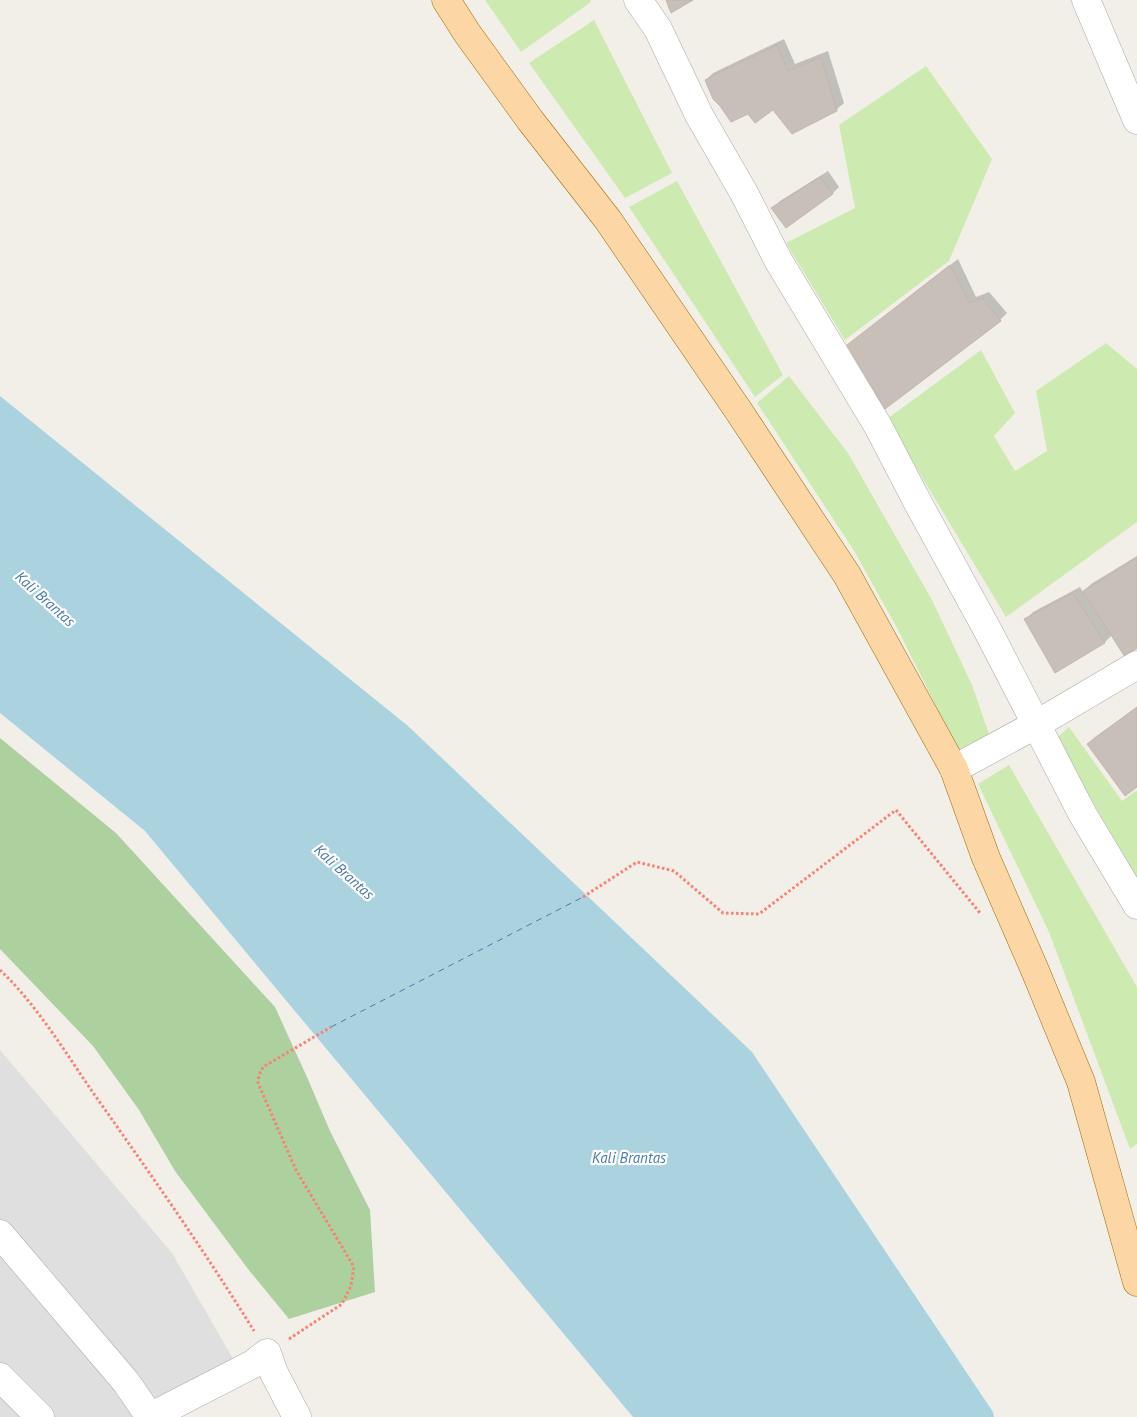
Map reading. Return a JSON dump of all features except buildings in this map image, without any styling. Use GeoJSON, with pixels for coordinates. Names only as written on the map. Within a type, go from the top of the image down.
{"type":"FeatureCollection","features":[{"type":"Feature","properties":{"kind":"main road"},"geometry":{"type":"LineString","coordinates":[[446,0],[467,33],[530,120],[613,228],[738,410],[847,575],[954,769],[986,858],[1038,976],[1081,1082],[1135,1268]]}},
{"type":"Feature","properties":{"kind":"street"},"geometry":{"type":"LineString","coordinates":[[638,0],[658,29],[699,115],[744,193],[778,260],[878,426],[1037,724],[1083,815],[1137,905]]}},
{"type":"Feature","properties":{"kind":"street"},"geometry":{"type":"LineString","coordinates":[[1086,0],[1137,120]]}},
{"type":"Feature","properties":{"kind":"street"},"geometry":{"type":"LineString","coordinates":[[954,769],[1037,724],[1137,665]]}},
{"type":"Feature","properties":{"kind":"street"},"geometry":{"type":"LineString","coordinates":[[0,1234],[126,1382],[150,1417],[253,1364],[267,1353],[274,1372],[297,1417]]}},
{"type":"Feature","properties":{"kind":"street"},"geometry":{"type":"LineString","coordinates":[[0,1377],[40,1417]]}},
{"type":"Feature","properties":{"kind":"path"},"geometry":{"type":"LineString","coordinates":[[583,897],[637,862],[674,872],[723,913],[759,914],[896,810],[983,917]]}},
{"type":"Feature","properties":{"kind":"path"},"geometry":{"type":"LineString","coordinates":[[0,970],[38,1013],[152,1176],[223,1281],[267,1353],[342,1304],[351,1286],[354,1267],[296,1170],[258,1083],[258,1075],[264,1066],[331,1027]]}},
{"type":"Feature","properties":{"kind":"shaded area"},"geometry":{"type":"Polygon","coordinates":[[[0,1050],[172,1253],[243,1376],[150,1417],[0,1417],[0,1050]]]}},
{"type":"Feature","properties":{"kind":"green space"},"geometry":{"type":"Polygon","coordinates":[[[485,0],[590,0],[591,2],[521,52],[485,0]]]}},
{"type":"Feature","properties":{"kind":"green space"},"geometry":{"type":"Polygon","coordinates":[[[594,20],[672,173],[625,198],[529,63],[594,20]]]}},
{"type":"Feature","properties":{"kind":"green space"},"geometry":{"type":"Polygon","coordinates":[[[926,66],[992,159],[949,261],[845,340],[786,243],[855,208],[839,125],[926,66]]]}},
{"type":"Feature","properties":{"kind":"green space"},"geometry":{"type":"Polygon","coordinates":[[[677,181],[783,375],[755,397],[629,207],[677,181]]]}},
{"type":"Feature","properties":{"kind":"green space"},"geometry":{"type":"Polygon","coordinates":[[[1106,343],[1137,369],[1137,522],[1006,617],[887,419],[981,350],[1015,413],[994,436],[1015,471],[1047,451],[1036,391],[1106,343]]]}},
{"type":"Feature","properties":{"kind":"green space"},"geometry":{"type":"Polygon","coordinates":[[[789,376],[848,453],[932,600],[972,685],[989,734],[958,750],[897,628],[853,549],[757,403],[789,376]]]}},
{"type":"Feature","properties":{"kind":"green space"},"geometry":{"type":"Polygon","coordinates":[[[1069,727],[1122,801],[1137,790],[1137,878],[1056,739],[1069,727]]]}},
{"type":"Feature","properties":{"kind":"green space"},"geometry":{"type":"Polygon","coordinates":[[[0,738],[116,833],[275,1007],[330,1131],[370,1210],[375,1292],[289,1319],[248,1269],[175,1171],[139,1110],[93,1046],[0,949],[0,738]]]}},
{"type":"Feature","properties":{"kind":"green space"},"geometry":{"type":"Polygon","coordinates":[[[1009,765],[1137,987],[1137,1144],[1130,1149],[1049,932],[978,784],[1009,765]]]}},
{"type":"Feature","properties":{"kind":"water","name":"Kali Brantas"},"geometry":{"type":"Polygon","coordinates":[[[0,396],[408,726],[752,1052],[993,1412],[994,1417],[633,1417],[145,831],[0,713],[0,396]]]}},
{"type":"Feature","properties":{"kind":"ferry route"},"geometry":{"type":"LineString","coordinates":[[331,1027],[583,897]]}}]}
